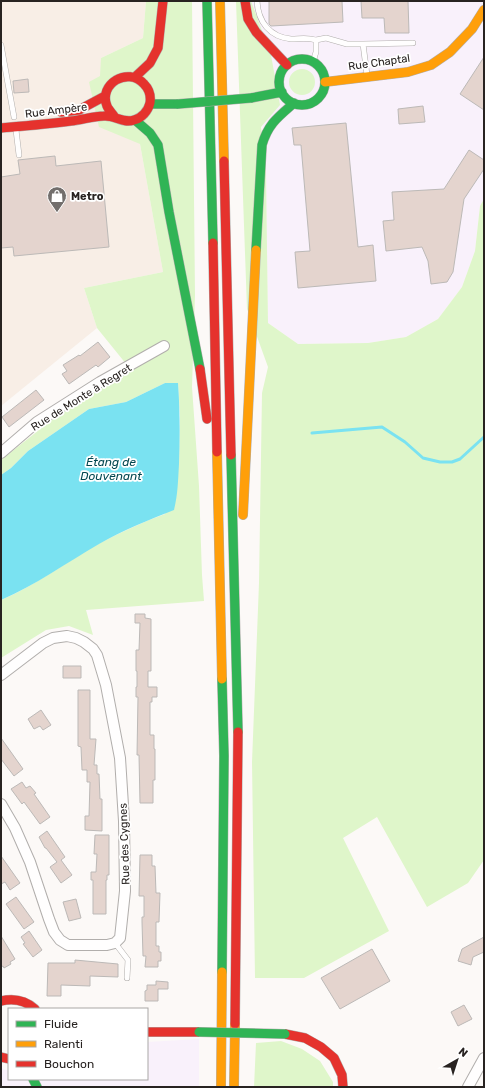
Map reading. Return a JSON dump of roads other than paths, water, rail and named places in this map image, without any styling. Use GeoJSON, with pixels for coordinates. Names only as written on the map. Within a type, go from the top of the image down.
{"type":"FeatureCollection","features":[{"type":"Feature","properties":{"kind":"main road"},"geometry":{"type":"LineString","coordinates":[[135,77],[150,63],[158,48],[163,1]]}},
{"type":"Feature","properties":{"kind":"main road"},"geometry":{"type":"LineString","coordinates":[[207,1],[224,756],[221,1087]]}},
{"type":"Feature","properties":{"kind":"main road"},"geometry":{"type":"LineString","coordinates":[[220,1],[238,752],[234,1087]]}},
{"type":"Feature","properties":{"kind":"main road"},"geometry":{"type":"LineString","coordinates":[[245,1],[248,19],[256,32],[287,65]]}},
{"type":"Feature","properties":{"kind":"main road","name":"Rue Chaptal"},"geometry":{"type":"LineString","coordinates":[[325,82],[408,72],[430,65],[454,48],[472,29],[484,10]]}},
{"type":"Feature","properties":{"kind":"main road"},"geometry":{"type":"LineString","coordinates":[[300,59],[313,62],[322,70],[325,82],[324,89],[315,100],[308,104],[294,103],[282,92],[279,81],[280,75],[287,65],[293,61],[300,59]]}},
{"type":"Feature","properties":{"kind":"main road"},"geometry":{"type":"LineString","coordinates":[[128,76],[135,77],[141,80],[149,91],[150,104],[142,117],[135,120],[124,121],[114,116],[107,107],[105,96],[107,89],[116,79],[128,76]]}},
{"type":"Feature","properties":{"kind":"main road"},"geometry":{"type":"LineString","coordinates":[[150,104],[178,104],[250,98],[282,92]]}},
{"type":"Feature","properties":{"kind":"main road","name":"Rue Ampère"},"geometry":{"type":"LineString","coordinates":[[56,113],[79,110],[105,96]]}},
{"type":"Feature","properties":{"kind":"main road"},"geometry":{"type":"LineString","coordinates":[[243,524],[247,415],[262,145],[264,133],[270,124],[294,103]]}},
{"type":"Feature","properties":{"kind":"main road","name":"Rue Ampère"},"geometry":{"type":"LineString","coordinates":[[1,128],[82,120],[102,116],[114,116]]}},
{"type":"Feature","properties":{"kind":"main road"},"geometry":{"type":"LineString","coordinates":[[135,120],[150,133],[158,145],[169,212],[199,365],[206,409],[209,451],[218,475]]}},
{"type":"Feature","properties":{"kind":"main road"},"geometry":{"type":"LineString","coordinates":[[234,613],[242,570],[242,547]]}},
{"type":"Feature","properties":{"kind":"main road"},"geometry":{"type":"LineString","coordinates":[[1,1001],[18,999],[26,1002],[34,1008]]}},
{"type":"Feature","properties":{"kind":"main road"},"geometry":{"type":"LineString","coordinates":[[148,1032],[285,1034],[305,1038],[321,1047],[334,1058],[342,1075],[343,1087]]}},
{"type":"Feature","properties":{"kind":"street","name":"Rue de Monte à Regret"},"geometry":{"type":"LineString","coordinates":[[1,453],[37,422],[100,382],[164,346]]}},
{"type":"Feature","properties":{"kind":"street","name":"Rue des Cygnes"},"geometry":{"type":"LineString","coordinates":[[1,675],[43,643],[53,638],[67,636],[84,642],[93,649],[97,655],[106,685],[120,758],[124,821],[125,891],[120,938],[115,943]]}},
{"type":"Feature","properties":{"kind":"street"},"geometry":{"type":"LineString","coordinates":[[1,804],[15,828],[30,862],[51,926],[60,940],[68,945],[107,945],[115,943]]}},
{"type":"Feature","properties":{"kind":"street"},"geometry":{"type":"LineString","coordinates":[[468,1087],[484,1058]]}},
{"type":"Feature","properties":{"kind":"lane"},"geometry":{"type":"LineString","coordinates":[[257,1],[261,18],[268,29],[278,37],[292,39],[307,37],[316,40],[326,38],[346,44],[413,43]]}},
{"type":"Feature","properties":{"kind":"lane"},"geometry":{"type":"LineString","coordinates":[[313,62],[316,52],[316,40]]}},
{"type":"Feature","properties":{"kind":"lane"},"geometry":{"type":"LineString","coordinates":[[363,44],[367,76]]}},
{"type":"Feature","properties":{"kind":"lane"},"geometry":{"type":"LineString","coordinates":[[1,45],[14,117]]}},
{"type":"Feature","properties":{"kind":"lane"},"geometry":{"type":"LineString","coordinates":[[16,127],[19,155]]}},
{"type":"Feature","properties":{"kind":"lane"},"geometry":{"type":"LineString","coordinates":[[115,943],[128,960],[127,978]]}},
{"type":"Feature","properties":{"kind":"water","name":"Étang de Douvenant"},"geometry":{"type":"Polygon","coordinates":[[[165,383],[178,383],[178,487],[174,510],[108,539],[39,581],[1,600],[1,475],[11,468],[28,451],[89,409],[126,402],[165,383]]]}},
{"type":"Feature","properties":{"kind":"waterway"},"geometry":{"type":"LineString","coordinates":[[312,433],[382,427],[405,442],[423,458],[440,462],[452,462],[460,459],[484,437]]}},
{"type":"Feature","properties":{"kind":"place","name":"Metro"},"geometry":{"type":"Point","coordinates":[57,213]}}]}
